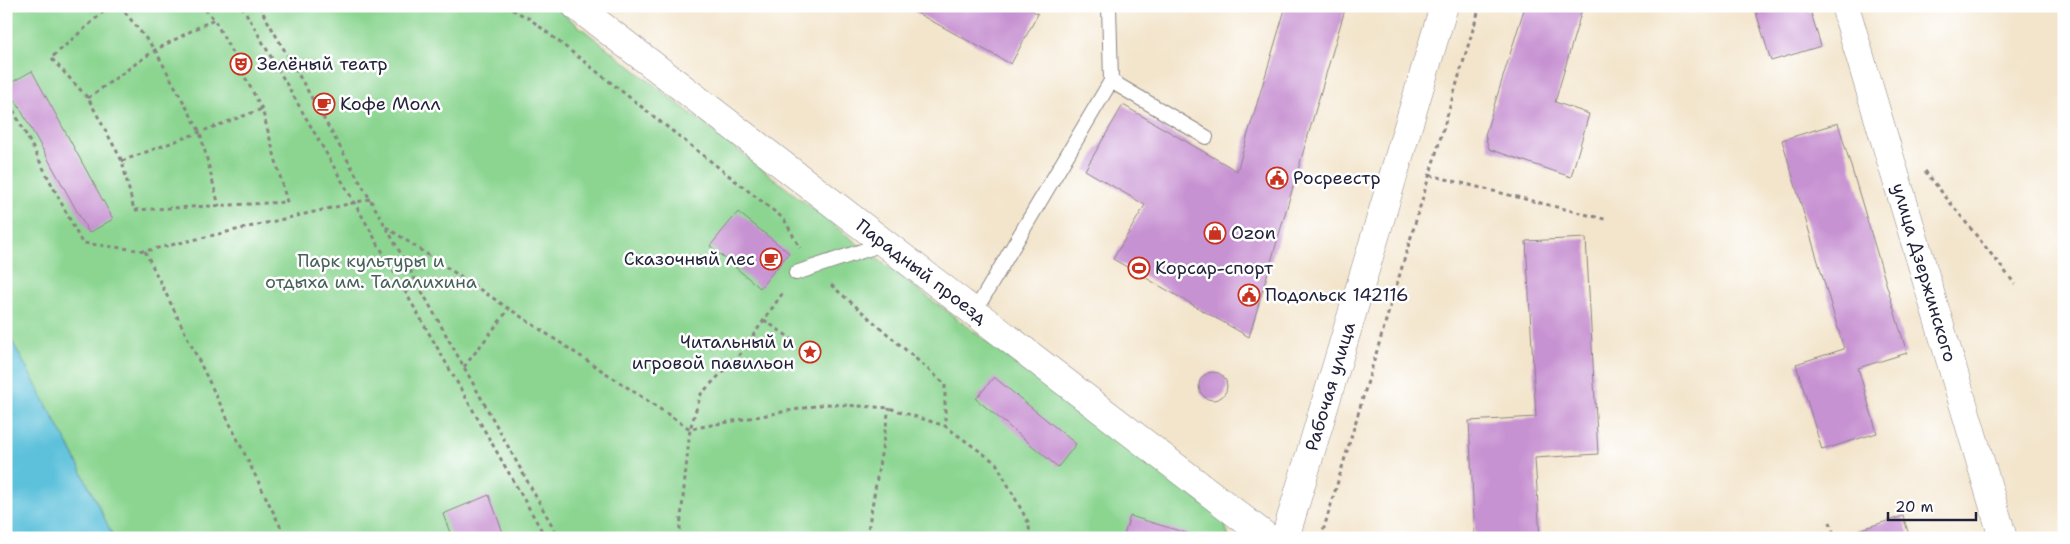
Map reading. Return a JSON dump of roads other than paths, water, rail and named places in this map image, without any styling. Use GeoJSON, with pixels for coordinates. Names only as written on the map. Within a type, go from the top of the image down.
{"type":"FeatureCollection","features":[{"type":"Feature","properties":{"kind":"street","name":"Парадный проезд"},"geometry":{"type":"LineString","coordinates":[[576,6],[1268,538]]}},
{"type":"Feature","properties":{"kind":"street","name":"Рабочая улица"},"geometry":{"type":"LineString","coordinates":[[1285,538],[1444,6]]}},
{"type":"Feature","properties":{"kind":"street","name":"улица Дзержинского"},"geometry":{"type":"LineString","coordinates":[[1845,6],[2003,538]]}},
{"type":"Feature","properties":{"kind":"lane"},"geometry":{"type":"LineString","coordinates":[[975,312],[1112,81],[1109,6]]}},
{"type":"Feature","properties":{"kind":"lane"},"geometry":{"type":"LineString","coordinates":[[1112,81],[1206,137]]}},
{"type":"Feature","properties":{"kind":"lane"},"geometry":{"type":"LineString","coordinates":[[796,273],[813,269],[886,243]]}},
{"type":"Feature","properties":{"kind":"water"},"geometry":{"type":"Polygon","coordinates":[[[6,330],[70,448],[114,538],[6,538],[6,330]]]}},
{"type":"Feature","properties":{"kind":"place","name":"Зелёный театр"},"geometry":{"type":"Point","coordinates":[241,64]}},
{"type":"Feature","properties":{"kind":"place","name":"Кофе Молл"},"geometry":{"type":"Point","coordinates":[324,104]}},
{"type":"Feature","properties":{"kind":"place","name":"Росреестр"},"geometry":{"type":"Point","coordinates":[1277,178]}},
{"type":"Feature","properties":{"kind":"place","name":"Ozon"},"geometry":{"type":"Point","coordinates":[1215,233]}},
{"type":"Feature","properties":{"kind":"place","name":"Сказочный лес"},"geometry":{"type":"Point","coordinates":[771,259]}},
{"type":"Feature","properties":{"kind":"place","name":"Корсар-спорт"},"geometry":{"type":"Point","coordinates":[1139,268]}},
{"type":"Feature","properties":{"kind":"place","name":"Подольск 142116"},"geometry":{"type":"Point","coordinates":[1249,295]}},
{"type":"Feature","properties":{"kind":"place","name":"Читальный и игровой павильон"},"geometry":{"type":"Point","coordinates":[810,352]}},
{"type":"Feature","properties":{"kind":"park label","name":"Парк культуры и отдыха им. Талалихина"},"geometry":{"type":"Point","coordinates":[371,271]}}]}
